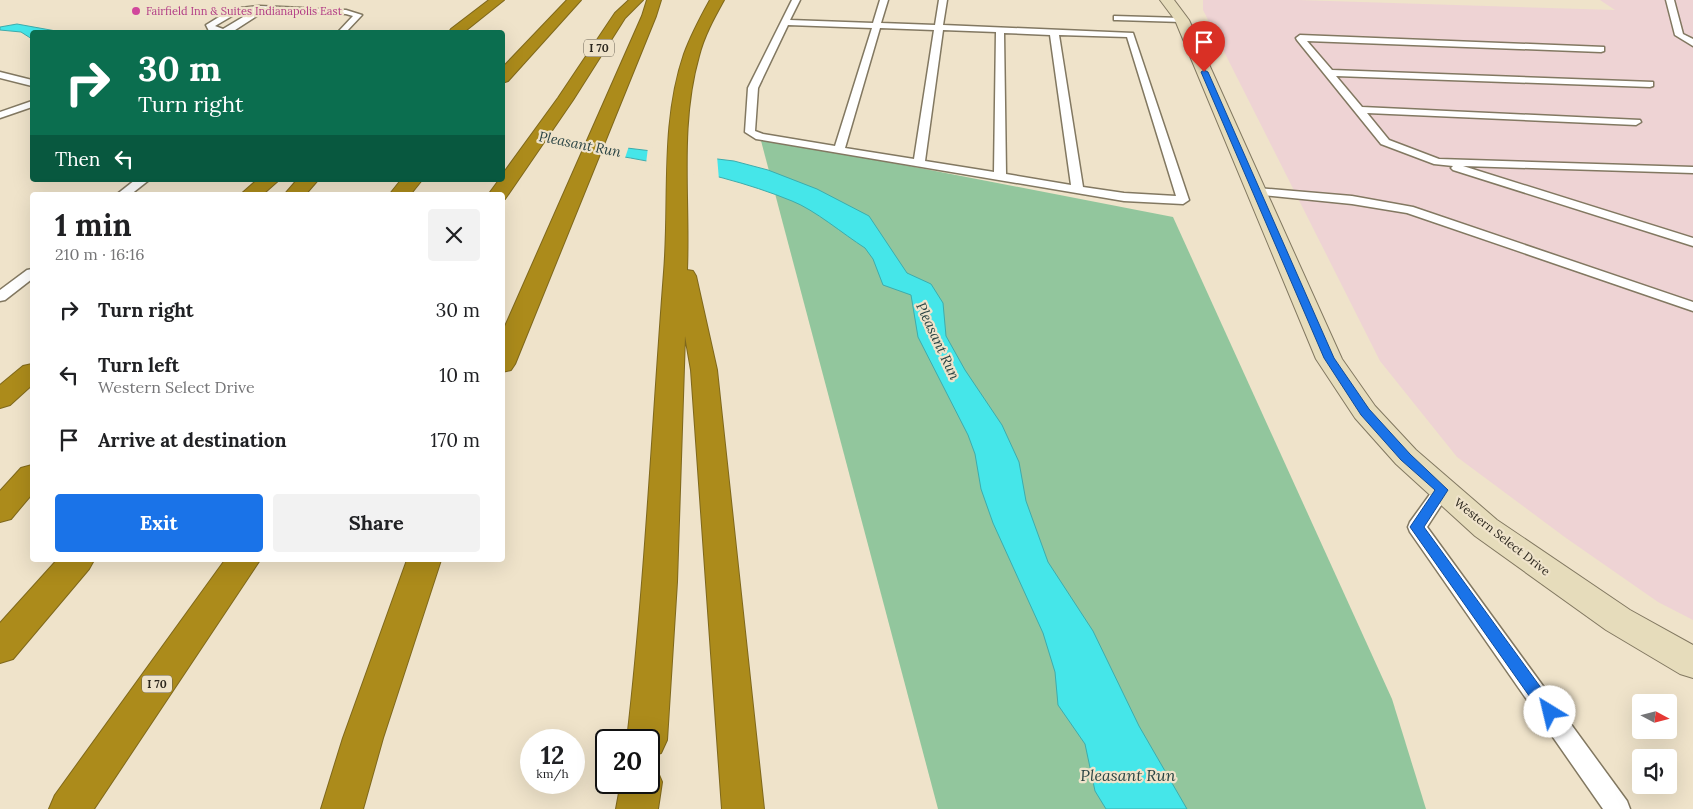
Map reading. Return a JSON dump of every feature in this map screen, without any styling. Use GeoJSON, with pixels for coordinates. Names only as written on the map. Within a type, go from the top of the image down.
{"type":"FeatureCollection","features":[{"type":"Feature","properties":{"kind":"highway"},"geometry":{"type":"LineString","coordinates":[[459,30],[497,0]]}},
{"type":"Feature","properties":{"kind":"highway"},"geometry":{"type":"LineString","coordinates":[[505,75],[574,0]]}},
{"type":"Feature","properties":{"kind":"highway","name":"I 70"},"geometry":{"type":"LineString","coordinates":[[500,192],[565,100],[620,16],[636,0]]}},
{"type":"Feature","properties":{"kind":"highway"},"geometry":{"type":"LineString","coordinates":[[505,357],[654,0]]}},
{"type":"Feature","properties":{"kind":"highway"},"geometry":{"type":"LineString","coordinates":[[648,729],[657,644],[677,235],[678,124],[684,82],[693,51],[699,34],[717,0]]}},
{"type":"Feature","properties":{"kind":"highway"},"geometry":{"type":"LineString","coordinates":[[254,192],[266,182]]}},
{"type":"Feature","properties":{"kind":"highway"},"geometry":{"type":"LineString","coordinates":[[297,192],[306,182]]}},
{"type":"Feature","properties":{"kind":"highway"},"geometry":{"type":"LineString","coordinates":[[402,192],[410,182]]}},
{"type":"Feature","properties":{"kind":"highway"},"geometry":{"type":"LineString","coordinates":[[677,235],[704,370],[743,809]]}},
{"type":"Feature","properties":{"kind":"highway"},"geometry":{"type":"LineString","coordinates":[[0,399],[30,374]]}},
{"type":"Feature","properties":{"kind":"highway"},"geometry":{"type":"LineString","coordinates":[[0,511],[30,477]]}},
{"type":"Feature","properties":{"kind":"highway"},"geometry":{"type":"LineString","coordinates":[[0,648],[75,562]]}},
{"type":"Feature","properties":{"kind":"highway","name":"I 70"},"geometry":{"type":"LineString","coordinates":[[70,809],[242,562]]}},
{"type":"Feature","properties":{"kind":"highway"},"geometry":{"type":"LineString","coordinates":[[342,809],[366,729],[423,562]]}},
{"type":"Feature","properties":{"kind":"highway"},"geometry":{"type":"LineString","coordinates":[[637,809],[640,794]]}},
{"type":"Feature","properties":{"kind":"street","name":"Western Select Drive"},"geometry":{"type":"LineString","coordinates":[[1176,7],[1329,358],[1365,412],[1406,457],[1486,528],[1561,582],[1650,640],[1693,663]]}},
{"type":"Feature","properties":{"kind":"lane"},"geometry":{"type":"LineString","coordinates":[[785,22],[1130,36],[1183,200],[1124,197],[1078,190],[760,137],[750,132],[753,88],[785,22],[796,0]]}},
{"type":"Feature","properties":{"kind":"lane"},"geometry":{"type":"LineString","coordinates":[[839,150],[884,0]]}},
{"type":"Feature","properties":{"kind":"lane"},"geometry":{"type":"LineString","coordinates":[[918,164],[943,0]]}},
{"type":"Feature","properties":{"kind":"lane"},"geometry":{"type":"LineString","coordinates":[[1670,0],[1680,35],[1693,43]]}},
{"type":"Feature","properties":{"kind":"lane"},"geometry":{"type":"LineString","coordinates":[[1117,18],[1176,7]]}},
{"type":"Feature","properties":{"kind":"lane"},"geometry":{"type":"LineString","coordinates":[[229,30],[264,8]]}},
{"type":"Feature","properties":{"kind":"lane"},"geometry":{"type":"LineString","coordinates":[[219,30],[212,28],[210,24],[236,11],[264,8],[346,12],[358,15],[344,30]]}},
{"type":"Feature","properties":{"kind":"lane"},"geometry":{"type":"LineString","coordinates":[[1000,30],[1000,177]]}},
{"type":"Feature","properties":{"kind":"lane"},"geometry":{"type":"LineString","coordinates":[[1054,32],[1078,190]]}},
{"type":"Feature","properties":{"kind":"lane"},"geometry":{"type":"LineString","coordinates":[[1600,48],[1300,38],[1385,142],[1438,162],[1693,242]]}},
{"type":"Feature","properties":{"kind":"lane"},"geometry":{"type":"LineString","coordinates":[[1329,73],[1650,84]]}},
{"type":"Feature","properties":{"kind":"lane"},"geometry":{"type":"LineString","coordinates":[[0,75],[30,82]]}},
{"type":"Feature","properties":{"kind":"lane"},"geometry":{"type":"LineString","coordinates":[[0,116],[30,105]]}},
{"type":"Feature","properties":{"kind":"lane"},"geometry":{"type":"LineString","coordinates":[[1359,110],[1636,122]]}},
{"type":"Feature","properties":{"kind":"lane"},"geometry":{"type":"LineString","coordinates":[[1438,162],[1693,170]]}},
{"type":"Feature","properties":{"kind":"lane"},"geometry":{"type":"LineString","coordinates":[[126,192],[140,182]]}},
{"type":"Feature","properties":{"kind":"lane"},"geometry":{"type":"LineString","coordinates":[[1257,192],[1352,200],[1409,210],[1693,307]]}},
{"type":"Feature","properties":{"kind":"lane"},"geometry":{"type":"LineString","coordinates":[[0,297],[30,274]]}},
{"type":"Feature","properties":{"kind":"lane"},"geometry":{"type":"LineString","coordinates":[[1442,490],[1417,527],[1618,809]]}},
{"type":"Feature","properties":{"kind":"shaded area"},"geometry":{"type":"Polygon","coordinates":[[[1203,0],[1298,0],[1615,10],[1600,0],[1693,0],[1693,620],[1658,602],[1566,538],[1457,457],[1380,361],[1203,10],[1203,0]]]}},
{"type":"Feature","properties":{"kind":"green space"},"geometry":{"type":"Polygon","coordinates":[[[760,137],[1173,217],[1392,699],[1426,809],[938,809],[760,137]]]}},
{"type":"Feature","properties":{"kind":"water"},"geometry":{"type":"Polygon","coordinates":[[[17,24],[50,30],[30,30],[30,38],[21,32],[0,30],[0,27],[17,24]]]}},
{"type":"Feature","properties":{"kind":"water","name":"Pleasant Run"},"geometry":{"type":"Polygon","coordinates":[[[505,125],[627,148],[734,161],[768,170],[817,189],[869,216],[907,273],[931,284],[943,303],[946,336],[965,370],[1002,425],[1019,462],[1026,501],[1048,562],[1093,631],[1139,726],[1187,809],[1106,809],[1095,791],[1085,744],[1058,705],[1055,672],[1043,633],[993,523],[981,489],[975,454],[968,435],[918,337],[911,295],[883,285],[873,259],[865,248],[801,205],[723,178],[687,169],[505,137],[505,125]]]}},
{"type":"Feature","properties":{"kind":"pier"},"geometry":{"type":"Polygon","coordinates":[[[505,122],[629,146],[624,161],[505,140],[505,122]]]}},
{"type":"Feature","properties":{"kind":"pier"},"geometry":{"type":"Polygon","coordinates":[[[648,147],[717,156],[719,180],[646,164],[648,147]]]}},
{"type":"Feature","properties":{"kind":"place","name":"Fairfield Inn & Suites Indianapolis East"},"geometry":{"type":"Point","coordinates":[136,11]}},
{"type":"Feature","properties":{"kind":"route"},"geometry":{"type":"LineString","coordinates":[[1204,72],[1329,358],[1365,412],[1406,457],[1442,490],[1417,527],[1550,712]]}}]}
